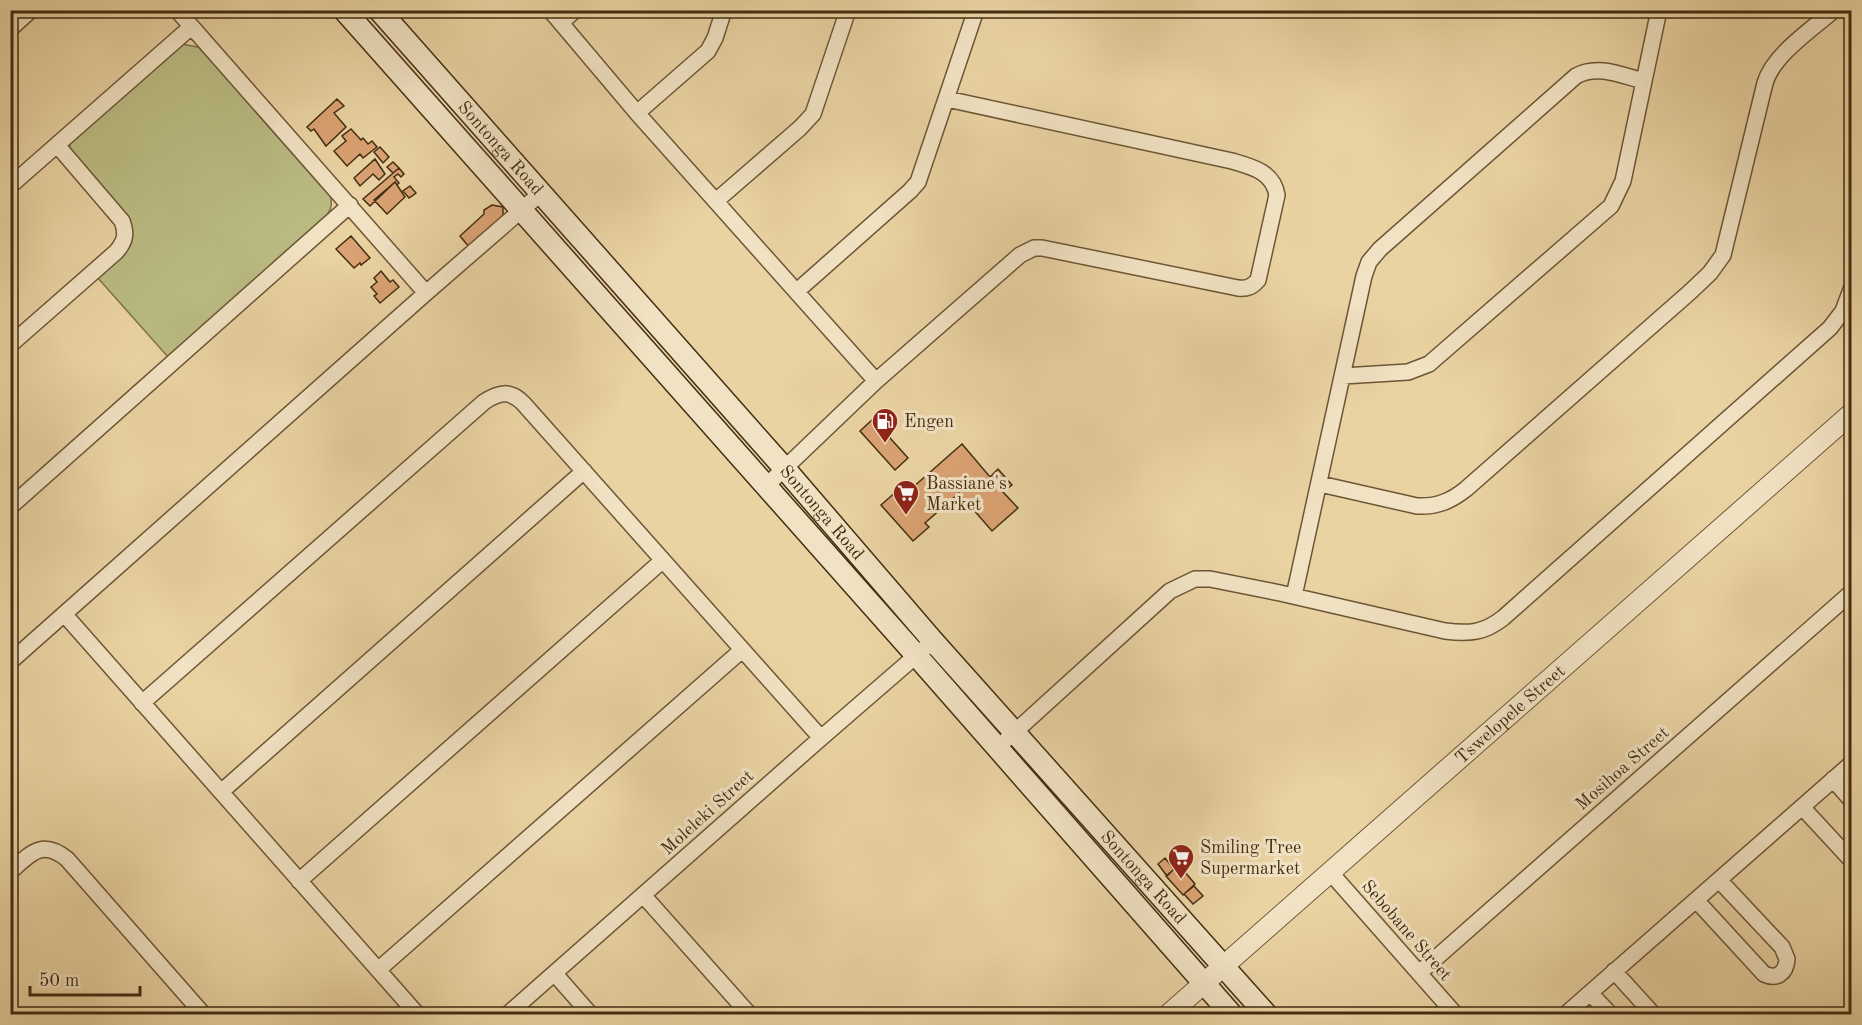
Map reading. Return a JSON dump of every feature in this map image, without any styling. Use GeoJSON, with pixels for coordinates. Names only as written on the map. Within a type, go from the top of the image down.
{"type":"FeatureCollection","features":[{"type":"Feature","properties":{"kind":"main road","name":"Sontonga Road"},"geometry":{"type":"LineString","coordinates":[[344,10],[1231,1014]]}},
{"type":"Feature","properties":{"kind":"main road","name":"Sontonga Road"},"geometry":{"type":"LineString","coordinates":[[379,10],[785,469],[933,641],[1266,1014]]}},
{"type":"Feature","properties":{"kind":"street"},"geometry":{"type":"LineString","coordinates":[[10,29],[31,10]]}},
{"type":"Feature","properties":{"kind":"street"},"geometry":{"type":"LineString","coordinates":[[177,10],[426,293]]}},
{"type":"Feature","properties":{"kind":"street"},"geometry":{"type":"LineString","coordinates":[[550,10],[637,113],[717,200],[876,381]]}},
{"type":"Feature","properties":{"kind":"street"},"geometry":{"type":"LineString","coordinates":[[561,23],[575,10]]}},
{"type":"Feature","properties":{"kind":"street"},"geometry":{"type":"LineString","coordinates":[[637,113],[708,51],[724,10]]}},
{"type":"Feature","properties":{"kind":"street"},"geometry":{"type":"LineString","coordinates":[[717,200],[813,114],[848,10]]}},
{"type":"Feature","properties":{"kind":"street"},"geometry":{"type":"LineString","coordinates":[[797,291],[910,192],[918,182],[976,10]]}},
{"type":"Feature","properties":{"kind":"street"},"geometry":{"type":"LineString","coordinates":[[1343,376],[1408,372],[1429,364],[1611,206],[1623,181],[1659,10]]}},
{"type":"Feature","properties":{"kind":"street"},"geometry":{"type":"LineString","coordinates":[[1320,484],[1417,506],[1433,506],[1447,502],[1466,489],[1690,292],[1710,273],[1723,255],[1764,83],[1770,70],[1781,56],[1834,10]]}},
{"type":"Feature","properties":{"kind":"street"},"geometry":{"type":"LineString","coordinates":[[10,186],[191,27]]}},
{"type":"Feature","properties":{"kind":"street"},"geometry":{"type":"LineString","coordinates":[[1294,596],[1366,268],[1380,249],[1576,76],[1587,71],[1598,70],[1643,81]]}},
{"type":"Feature","properties":{"kind":"street"},"geometry":{"type":"LineString","coordinates":[[766,486],[876,381],[1028,250],[1042,248],[1246,288],[1253,286],[1258,280],[1277,195],[1276,187],[1271,179],[1255,168],[947,99]]}},
{"type":"Feature","properties":{"kind":"street"},"geometry":{"type":"LineString","coordinates":[[10,345],[116,252],[124,239],[125,231],[122,221],[57,145]]}},
{"type":"Feature","properties":{"kind":"street"},"geometry":{"type":"LineString","coordinates":[[10,662],[541,193]]}},
{"type":"Feature","properties":{"kind":"street"},"geometry":{"type":"LineString","coordinates":[[10,507],[350,206]]}},
{"type":"Feature","properties":{"kind":"street"},"geometry":{"type":"LineString","coordinates":[[998,748],[1162,598],[1185,582],[1195,579],[1210,579],[1294,596],[1445,631],[1470,633],[1486,629],[1503,618],[1830,328],[1843,311],[1851,287]]}},
{"type":"Feature","properties":{"kind":"street"},"geometry":{"type":"LineString","coordinates":[[142,703],[493,396],[502,393],[517,396],[820,738]]}},
{"type":"Feature","properties":{"kind":"street","name":"Tswelopele Street"},"geometry":{"type":"LineString","coordinates":[[1169,1014],[1851,413]]}},
{"type":"Feature","properties":{"kind":"street"},"geometry":{"type":"LineString","coordinates":[[221,792],[584,471]]}},
{"type":"Feature","properties":{"kind":"street"},"geometry":{"type":"LineString","coordinates":[[299,881],[662,561]]}},
{"type":"Feature","properties":{"kind":"street","name":"Mosihoa Street"},"geometry":{"type":"LineString","coordinates":[[1419,973],[1851,592]]}},
{"type":"Feature","properties":{"kind":"street"},"geometry":{"type":"LineString","coordinates":[[65,615],[417,1014]]}},
{"type":"Feature","properties":{"kind":"street","name":"Moleleki Street"},"geometry":{"type":"LineString","coordinates":[[508,1014],[933,641]]}},
{"type":"Feature","properties":{"kind":"street"},"geometry":{"type":"LineString","coordinates":[[378,970],[742,650]]}},
{"type":"Feature","properties":{"kind":"street"},"geometry":{"type":"LineString","coordinates":[[1566,1014],[1851,763]]}},
{"type":"Feature","properties":{"kind":"street"},"geometry":{"type":"LineString","coordinates":[[1833,779],[1851,801]]}},
{"type":"Feature","properties":{"kind":"street"},"geometry":{"type":"LineString","coordinates":[[1802,807],[1851,861]]}},
{"type":"Feature","properties":{"kind":"street"},"geometry":{"type":"LineString","coordinates":[[10,872],[37,850],[52,849],[59,853],[75,868],[203,1014]]}},
{"type":"Feature","properties":{"kind":"street","name":"Sebobane Street"},"geometry":{"type":"LineString","coordinates":[[1330,872],[1455,1014]]}},
{"type":"Feature","properties":{"kind":"street"},"geometry":{"type":"LineString","coordinates":[[1696,900],[1764,974],[1775,977],[1780,975],[1787,959],[1782,947],[1719,880]]}},
{"type":"Feature","properties":{"kind":"street"},"geometry":{"type":"LineString","coordinates":[[643,895],[749,1014]]}},
{"type":"Feature","properties":{"kind":"street"},"geometry":{"type":"LineString","coordinates":[[1614,971],[1653,1014]]}},
{"type":"Feature","properties":{"kind":"street"},"geometry":{"type":"LineString","coordinates":[[555,974],[590,1014]]}},
{"type":"Feature","properties":{"kind":"street"},"geometry":{"type":"LineString","coordinates":[[1590,993],[1610,1014]]}},
{"type":"Feature","properties":{"kind":"green space"},"geometry":{"type":"Polygon","coordinates":[[[181,44],[203,48],[329,192],[331,202],[325,218],[168,357],[97,277],[131,238],[132,229],[128,219],[69,150],[71,141],[181,44]]]}},
{"type":"Feature","properties":{"kind":"building"},"geometry":{"type":"Polygon","coordinates":[[[337,99],[344,106],[334,113],[346,127],[326,146],[314,129],[311,131],[307,127],[337,99]]]}},
{"type":"Feature","properties":{"kind":"building"},"geometry":{"type":"Polygon","coordinates":[[[351,129],[361,140],[363,138],[368,144],[372,141],[377,147],[363,158],[360,154],[347,166],[334,151],[346,141],[342,136],[351,129]]]}},
{"type":"Feature","properties":{"kind":"building"},"geometry":{"type":"Polygon","coordinates":[[[380,147],[389,157],[383,163],[374,152],[380,147]]]}},
{"type":"Feature","properties":{"kind":"building"},"geometry":{"type":"Polygon","coordinates":[[[375,159],[385,174],[379,180],[373,174],[360,186],[354,178],[375,159]]]}},
{"type":"Feature","properties":{"kind":"building"},"geometry":{"type":"Polygon","coordinates":[[[393,162],[399,168],[393,173],[387,167],[393,162]]]}},
{"type":"Feature","properties":{"kind":"building"},"geometry":{"type":"Polygon","coordinates":[[[399,168],[404,174],[401,177],[398,174],[394,177],[399,183],[397,185],[395,182],[370,206],[363,199],[399,168]]]}},
{"type":"Feature","properties":{"kind":"building"},"geometry":{"type":"Polygon","coordinates":[[[395,182],[405,197],[387,214],[374,200],[395,182]]]}},
{"type":"Feature","properties":{"kind":"building"},"geometry":{"type":"Polygon","coordinates":[[[410,186],[416,193],[409,198],[403,191],[410,186]]]}},
{"type":"Feature","properties":{"kind":"building"},"geometry":{"type":"Polygon","coordinates":[[[492,205],[503,207],[503,217],[469,247],[460,236],[484,214],[484,210],[492,205]]]}},
{"type":"Feature","properties":{"kind":"building"},"geometry":{"type":"Polygon","coordinates":[[[351,236],[370,258],[354,268],[336,249],[351,236]]]}},
{"type":"Feature","properties":{"kind":"building"},"geometry":{"type":"Polygon","coordinates":[[[381,271],[390,282],[393,280],[399,287],[380,303],[371,287],[377,282],[374,278],[381,271]]]}},
{"type":"Feature","properties":{"kind":"building"},"geometry":{"type":"Polygon","coordinates":[[[873,419],[908,458],[895,470],[860,431],[873,419]]]}},
{"type":"Feature","properties":{"kind":"building"},"geometry":{"type":"Polygon","coordinates":[[[962,444],[990,477],[998,469],[1012,485],[1003,492],[1018,508],[992,531],[959,493],[925,523],[929,527],[913,541],[881,505],[898,490],[903,496],[962,444]]]}},
{"type":"Feature","properties":{"kind":"building"},"geometry":{"type":"Polygon","coordinates":[[[1165,858],[1174,869],[1167,876],[1158,864],[1165,858]]]}},
{"type":"Feature","properties":{"kind":"building","name":"Smiling Tree Supermarket"},"geometry":{"type":"Polygon","coordinates":[[[1179,865],[1195,884],[1183,895],[1166,876],[1179,865]]]}},
{"type":"Feature","properties":{"kind":"building"},"geometry":{"type":"Polygon","coordinates":[[[1194,886],[1203,896],[1193,904],[1184,894],[1194,886]]]}},
{"type":"Feature","properties":{"kind":"place","name":"Engen"},"geometry":{"type":"Point","coordinates":[885,444]}},
{"type":"Feature","properties":{"kind":"place","name":"Bassiane's Market"},"geometry":{"type":"Point","coordinates":[906,516]}},
{"type":"Feature","properties":{"kind":"place","name":"Smiling Tree Supermarket"},"geometry":{"type":"Point","coordinates":[1181,880]}}]}
